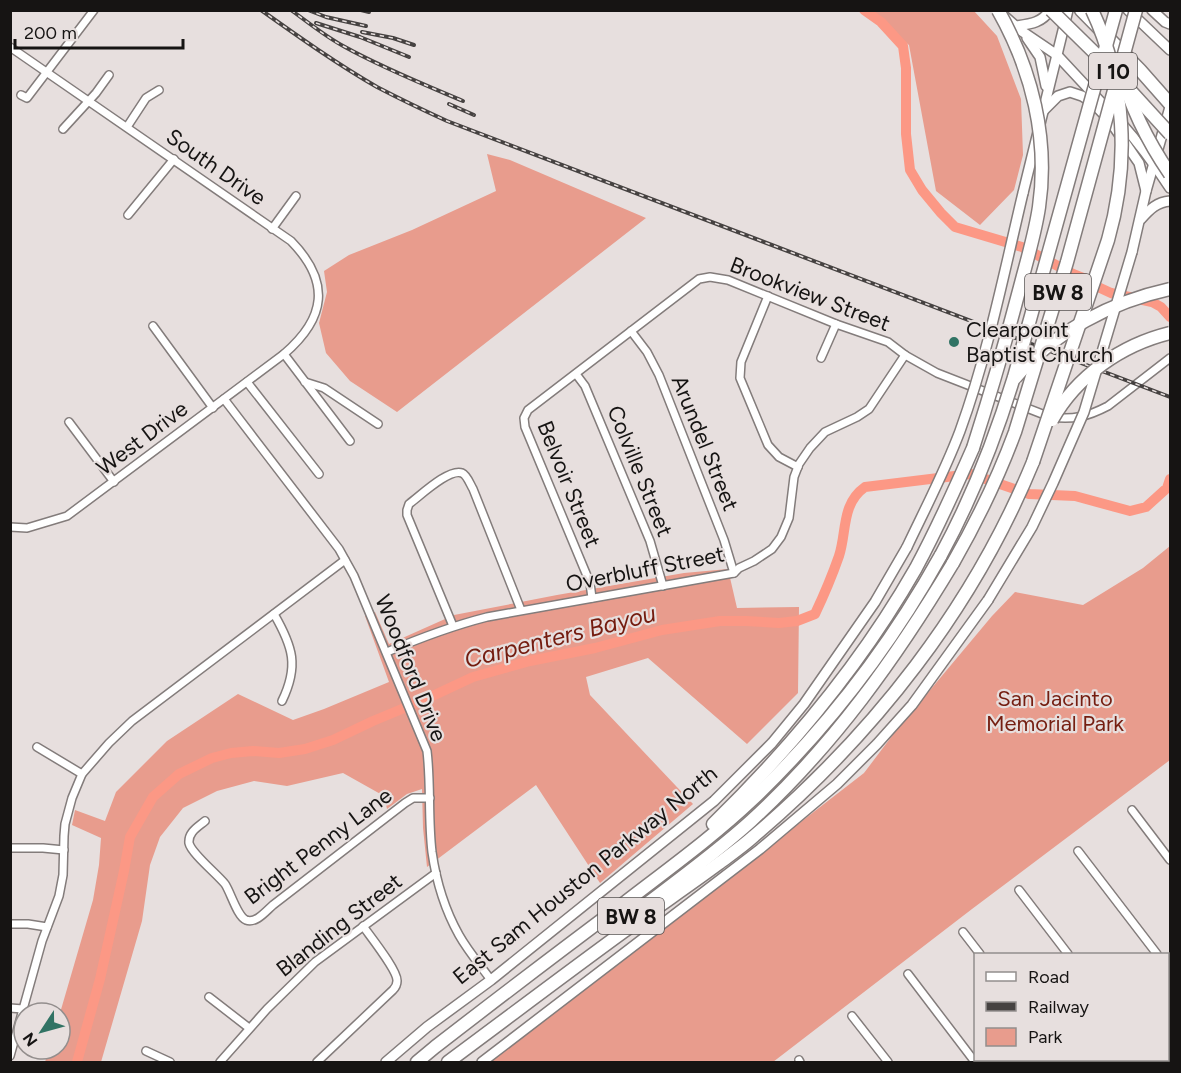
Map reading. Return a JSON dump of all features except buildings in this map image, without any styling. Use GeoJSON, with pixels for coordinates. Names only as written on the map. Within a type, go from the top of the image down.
{"type":"FeatureCollection","features":[{"type":"Feature","properties":{"kind":"highway"},"geometry":{"type":"LineString","coordinates":[[973,448],[1017,299],[1035,227],[1041,191],[1040,134],[1032,90],[1020,55],[998,10]]}},
{"type":"Feature","properties":{"kind":"highway","name":"I 10"},"geometry":{"type":"LineString","coordinates":[[1051,10],[1108,65],[1167,132]]}},
{"type":"Feature","properties":{"kind":"highway","name":"I 10"},"geometry":{"type":"LineString","coordinates":[[1081,10],[1126,55],[1170,105]]}},
{"type":"Feature","properties":{"kind":"highway"},"geometry":{"type":"LineString","coordinates":[[1033,462],[1104,251],[1120,185],[1122,146],[1117,93],[1104,38],[1092,10]]}},
{"type":"Feature","properties":{"kind":"highway"},"geometry":{"type":"LineString","coordinates":[[1109,10],[1114,44],[1128,95],[1151,143],[1170,174]]}},
{"type":"Feature","properties":{"kind":"highway","name":"East Sam Houston Parkway North"},"geometry":{"type":"LineString","coordinates":[[417,1062],[648,884],[752,800],[802,748],[872,665],[908,611],[941,555],[991,448],[1007,399],[1116,10]]}},
{"type":"Feature","properties":{"kind":"highway","name":"BW 8"},"geometry":{"type":"LineString","coordinates":[[448,1062],[514,1006],[730,838],[770,802],[815,756],[894,658],[953,563],[1006,457],[1067,262],[1136,10]]}},
{"type":"Feature","properties":{"kind":"highway"},"geometry":{"type":"LineString","coordinates":[[648,884],[716,821],[779,756],[856,662],[881,626],[930,542],[991,414],[1012,382],[1026,366],[1069,330],[1105,310],[1170,289]]}},
{"type":"Feature","properties":{"kind":"highway"},"geometry":{"type":"LineString","coordinates":[[448,1062],[752,838],[812,784],[853,742],[926,654],[977,576],[1010,514],[1056,413],[1070,394],[1084,379],[1127,349],[1170,333]]}},
{"type":"Feature","properties":{"kind":"main road"},"geometry":{"type":"LineString","coordinates":[[998,10],[1018,28],[1057,55],[1132,135],[1170,188]]}},
{"type":"Feature","properties":{"kind":"main road"},"geometry":{"type":"LineString","coordinates":[[1018,28],[1034,23],[1051,10]]}},
{"type":"Feature","properties":{"kind":"main road","name":"East Sam Houston Parkway North"},"geometry":{"type":"LineString","coordinates":[[386,1062],[427,1027],[491,980],[714,801],[772,743],[804,704],[875,602],[907,547],[960,431],[1003,282],[1068,10]]}},
{"type":"Feature","properties":{"kind":"main road"},"geometry":{"type":"LineString","coordinates":[[1128,10],[1170,50]]}},
{"type":"Feature","properties":{"kind":"main road"},"geometry":{"type":"LineString","coordinates":[[1152,10],[1170,24]]}},
{"type":"Feature","properties":{"kind":"main road"},"geometry":{"type":"LineString","coordinates":[[1018,28],[1040,57],[1046,78],[1047,94]]}},
{"type":"Feature","properties":{"kind":"main road"},"geometry":{"type":"LineString","coordinates":[[1042,112],[1058,96],[1070,92],[1093,103],[1110,121],[1139,163],[1146,191]]}},
{"type":"Feature","properties":{"kind":"main road","name":"BW 8"},"geometry":{"type":"LineString","coordinates":[[482,1062],[760,849],[837,784],[912,705],[988,600],[1032,527],[1084,412],[1132,252],[1154,164],[1167,132],[1170,105]]}},
{"type":"Feature","properties":{"kind":"main road"},"geometry":{"type":"LineString","coordinates":[[1132,135],[1167,132]]}},
{"type":"Feature","properties":{"kind":"main road"},"geometry":{"type":"LineString","coordinates":[[1170,167],[1170,182]]}},
{"type":"Feature","properties":{"kind":"main road"},"geometry":{"type":"LineString","coordinates":[[1140,221],[1156,205],[1170,201]]}},
{"type":"Feature","properties":{"kind":"street"},"geometry":{"type":"LineString","coordinates":[[21,95],[27,98],[94,10]]}},
{"type":"Feature","properties":{"kind":"street","name":"South Drive"},"geometry":{"type":"LineString","coordinates":[[10,47],[291,241],[307,259],[314,274],[318,293],[316,311],[308,329],[284,354]]}},
{"type":"Feature","properties":{"kind":"street"},"geometry":{"type":"LineString","coordinates":[[63,129],[83,109],[109,75]]}},
{"type":"Feature","properties":{"kind":"street"},"geometry":{"type":"LineString","coordinates":[[127,127],[147,98],[159,90]]}},
{"type":"Feature","properties":{"kind":"street"},"geometry":{"type":"LineString","coordinates":[[128,215],[174,159]]}},
{"type":"Feature","properties":{"kind":"street"},"geometry":{"type":"LineString","coordinates":[[272,228],[296,196]]}},
{"type":"Feature","properties":{"kind":"street","name":"Brookview Street"},"geometry":{"type":"LineString","coordinates":[[524,418],[528,410],[699,279],[704,278],[722,278],[836,324],[888,342],[905,355],[937,373],[1050,417],[1083,416],[1108,406],[1170,358]]}},
{"type":"Feature","properties":{"kind":"street"},"geometry":{"type":"LineString","coordinates":[[768,296],[741,362],[740,378],[765,440],[775,453],[798,467]]}},
{"type":"Feature","properties":{"kind":"street"},"geometry":{"type":"LineString","coordinates":[[821,358],[836,324]]}},
{"type":"Feature","properties":{"kind":"street"},"geometry":{"type":"LineString","coordinates":[[153,326],[213,408]]}},
{"type":"Feature","properties":{"kind":"street","name":"Arundel Street"},"geometry":{"type":"LineString","coordinates":[[632,331],[647,352],[659,375],[724,540],[734,573]]}},
{"type":"Feature","properties":{"kind":"street"},"geometry":{"type":"LineString","coordinates":[[284,354],[350,441]]}},
{"type":"Feature","properties":{"kind":"street","name":"West Drive"},"geometry":{"type":"LineString","coordinates":[[10,527],[27,528],[67,516],[284,354]]}},
{"type":"Feature","properties":{"kind":"street","name":"Overbluff Street"},"geometry":{"type":"LineString","coordinates":[[387,652],[453,626],[487,617],[734,573],[739,567],[754,561],[772,549],[781,537],[789,518],[794,477],[810,448],[825,432],[857,417],[869,408],[905,355]]}},
{"type":"Feature","properties":{"kind":"street","name":"Colville Street"},"geometry":{"type":"LineString","coordinates":[[576,374],[585,386],[650,541],[663,586]]}},
{"type":"Feature","properties":{"kind":"street"},"geometry":{"type":"LineString","coordinates":[[305,381],[324,388],[378,424]]}},
{"type":"Feature","properties":{"kind":"street"},"geometry":{"type":"LineString","coordinates":[[247,382],[319,474]]}},
{"type":"Feature","properties":{"kind":"street","name":"Woodford Drive"},"geometry":{"type":"LineString","coordinates":[[224,399],[339,549],[354,576],[427,751],[430,772],[432,851],[436,873],[450,915],[458,934],[491,980]]}},
{"type":"Feature","properties":{"kind":"street","name":"Belvoir Street"},"geometry":{"type":"LineString","coordinates":[[524,418],[530,438],[590,583],[592,598]]}},
{"type":"Feature","properties":{"kind":"street"},"geometry":{"type":"LineString","coordinates":[[69,422],[114,482]]}},
{"type":"Feature","properties":{"kind":"street"},"geometry":{"type":"LineString","coordinates":[[453,626],[407,515],[409,504],[447,474],[459,472],[465,474],[521,610]]}},
{"type":"Feature","properties":{"kind":"street"},"geometry":{"type":"LineString","coordinates":[[25,1001],[42,941],[59,896],[68,814],[82,774],[132,721],[345,560]]}},
{"type":"Feature","properties":{"kind":"street"},"geometry":{"type":"LineString","coordinates":[[274,614],[286,636],[292,656],[290,683],[282,701]]}},
{"type":"Feature","properties":{"kind":"street"},"geometry":{"type":"LineString","coordinates":[[37,747],[82,774]]}},
{"type":"Feature","properties":{"kind":"street","name":"Bright Penny Lane"},"geometry":{"type":"LineString","coordinates":[[205,821],[192,832],[189,844],[225,885],[232,895],[239,915],[246,920],[253,920],[405,803],[414,798],[430,798]]}},
{"type":"Feature","properties":{"kind":"street"},"geometry":{"type":"LineString","coordinates":[[1132,810],[1170,861]]}},
{"type":"Feature","properties":{"kind":"street"},"geometry":{"type":"LineString","coordinates":[[10,848],[64,850]]}},
{"type":"Feature","properties":{"kind":"street"},"geometry":{"type":"LineString","coordinates":[[1078,851],[1156,953]]}},
{"type":"Feature","properties":{"kind":"street","name":"Blanding Street"},"geometry":{"type":"LineString","coordinates":[[220,1062],[267,1009],[315,962],[436,873]]}},
{"type":"Feature","properties":{"kind":"street"},"geometry":{"type":"LineString","coordinates":[[1019,890],[1067,953]]}},
{"type":"Feature","properties":{"kind":"street"},"geometry":{"type":"LineString","coordinates":[[10,924],[47,927]]}},
{"type":"Feature","properties":{"kind":"street"},"geometry":{"type":"LineString","coordinates":[[317,1062],[393,990],[397,982],[395,973],[363,926]]}},
{"type":"Feature","properties":{"kind":"street"},"geometry":{"type":"LineString","coordinates":[[963,932],[979,953]]}},
{"type":"Feature","properties":{"kind":"street"},"geometry":{"type":"LineString","coordinates":[[908,974],[974,1061]]}},
{"type":"Feature","properties":{"kind":"street"},"geometry":{"type":"LineString","coordinates":[[209,997],[249,1028]]}},
{"type":"Feature","properties":{"kind":"street"},"geometry":{"type":"LineString","coordinates":[[852,1016],[888,1062]]}},
{"type":"Feature","properties":{"kind":"street"},"geometry":{"type":"LineString","coordinates":[[146,1051],[170,1062]]}},
{"type":"Feature","properties":{"kind":"green space"},"geometry":{"type":"Polygon","coordinates":[[[867,11],[974,11],[997,36],[1021,99],[1023,155],[1014,190],[980,225],[936,191],[909,45],[867,11]]]}},
{"type":"Feature","properties":{"kind":"green space"},"geometry":{"type":"Polygon","coordinates":[[[487,154],[510,160],[646,218],[397,412],[350,381],[326,353],[319,323],[327,292],[324,271],[349,255],[412,230],[496,191],[487,154]]]}},
{"type":"Feature","properties":{"kind":"green space","name":"San Jacinto Memorial Park"},"geometry":{"type":"Polygon","coordinates":[[[1170,546],[1170,760],[773,1062],[489,1062],[864,773],[895,732],[992,616],[1015,592],[1083,605],[1143,568],[1170,546]]]}},
{"type":"Feature","properties":{"kind":"green space"},"geometry":{"type":"Polygon","coordinates":[[[728,569],[737,608],[799,607],[798,693],[747,744],[648,658],[586,677],[590,695],[693,804],[600,883],[536,785],[427,867],[422,789],[407,794],[387,809],[384,796],[343,773],[287,786],[254,781],[217,791],[183,808],[160,837],[150,865],[142,921],[101,1062],[45,1062],[72,1061],[72,1001],[64,1001],[93,900],[99,865],[101,838],[72,825],[75,810],[105,821],[116,792],[167,741],[238,694],[293,720],[389,682],[365,616],[375,612],[389,644],[454,615],[684,573],[728,569]]]}},
{"type":"Feature","properties":{"kind":"waterway","name":"Carpenters Bayou"},"geometry":{"type":"LineString","coordinates":[[864,10],[881,22],[903,46],[906,68],[906,134],[910,170],[922,190],[941,213],[955,227],[1022,247],[1111,293],[1152,302],[1161,307],[1170,317]]}},
{"type":"Feature","properties":{"kind":"waterway","name":"Carpenters Bayou"},"geometry":{"type":"LineString","coordinates":[[77,1062],[100,979],[130,837],[153,797],[179,774],[212,758],[231,753],[253,751],[279,753],[305,749],[333,740],[473,677],[530,661],[595,648],[662,630],[720,621],[779,623],[797,621],[815,614],[839,556],[848,510],[857,494],[865,487],[971,474],[1029,494],[1075,496],[1130,511],[1146,507],[1167,488],[1170,479]]}},
{"type":"Feature","properties":{"kind":"railway"},"geometry":{"type":"LineString","coordinates":[[261,10],[318,50],[377,87],[447,121],[1170,397]]}},
{"type":"Feature","properties":{"kind":"railway"},"geometry":{"type":"LineString","coordinates":[[291,10],[331,39],[359,55],[463,101]]}},
{"type":"Feature","properties":{"kind":"railway"},"geometry":{"type":"LineString","coordinates":[[308,10],[326,17],[366,26]]}},
{"type":"Feature","properties":{"kind":"railway"},"geometry":{"type":"LineString","coordinates":[[361,10],[369,12]]}},
{"type":"Feature","properties":{"kind":"railway"},"geometry":{"type":"LineString","coordinates":[[316,23],[360,37],[409,57]]}},
{"type":"Feature","properties":{"kind":"railway"},"geometry":{"type":"LineString","coordinates":[[362,32],[414,45]]}},
{"type":"Feature","properties":{"kind":"railway"},"geometry":{"type":"LineString","coordinates":[[449,104],[474,115]]}},
{"type":"Feature","properties":{"kind":"place","name":"Clearpoint Baptist Church"},"geometry":{"type":"Point","coordinates":[954,342]}}]}
